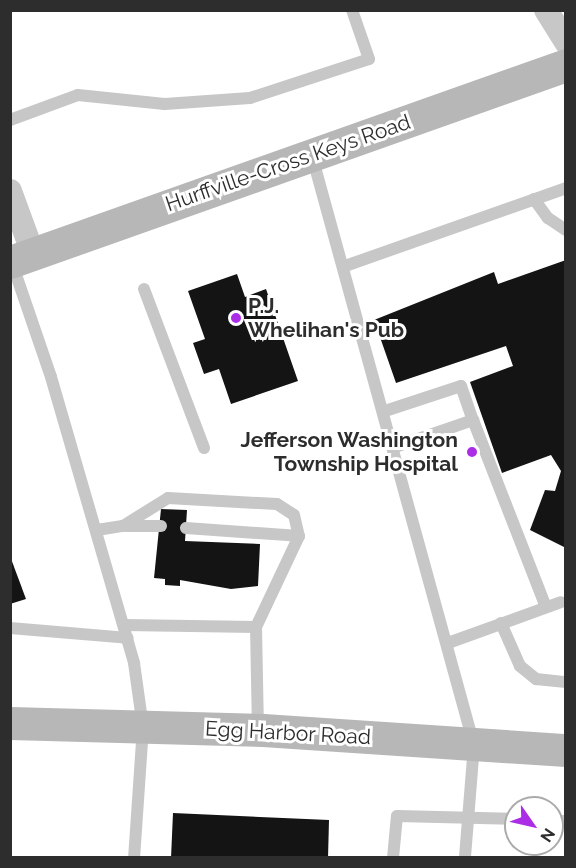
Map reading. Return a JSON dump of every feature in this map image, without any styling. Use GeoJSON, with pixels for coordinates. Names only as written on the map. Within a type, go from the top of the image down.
{"type":"FeatureCollection","features":[{"type":"Feature","properties":{"kind":"main road","name":"Hurffville-Cross Keys Road"},"geometry":{"type":"LineString","coordinates":[[18,259],[566,65]]}},
{"type":"Feature","properties":{"kind":"main road","name":"Egg Harbor Road"},"geometry":{"type":"LineString","coordinates":[[10,723],[258,730],[566,750]]}},
{"type":"Feature","properties":{"kind":"street"},"geometry":{"type":"LineString","coordinates":[[546,10],[566,42]]}},
{"type":"Feature","properties":{"kind":"street"},"geometry":{"type":"LineString","coordinates":[[10,191],[18,259]]}},
{"type":"Feature","properties":{"kind":"lane"},"geometry":{"type":"LineString","coordinates":[[10,120],[78,95],[165,104],[250,98],[369,59],[352,10]]}},
{"type":"Feature","properties":{"kind":"lane"},"geometry":{"type":"LineString","coordinates":[[311,154],[345,266],[395,447],[474,745],[465,858]]}},
{"type":"Feature","properties":{"kind":"lane"},"geometry":{"type":"LineString","coordinates":[[345,266],[566,188]]}},
{"type":"Feature","properties":{"kind":"lane"},"geometry":{"type":"LineString","coordinates":[[534,199],[548,218],[566,230]]}},
{"type":"Feature","properties":{"kind":"lane"},"geometry":{"type":"LineString","coordinates":[[18,259],[128,638],[143,727],[134,858]]}},
{"type":"Feature","properties":{"kind":"lane"},"geometry":{"type":"LineString","coordinates":[[144,289],[204,448]]}},
{"type":"Feature","properties":{"kind":"lane"},"geometry":{"type":"LineString","coordinates":[[385,411],[461,386],[546,607]]}},
{"type":"Feature","properties":{"kind":"lane"},"geometry":{"type":"LineString","coordinates":[[395,447],[473,420]]}},
{"type":"Feature","properties":{"kind":"lane"},"geometry":{"type":"LineString","coordinates":[[123,526],[158,500],[227,500],[278,504],[297,520],[299,536],[256,627],[258,730]]}},
{"type":"Feature","properties":{"kind":"lane"},"geometry":{"type":"LineString","coordinates":[[97,530],[123,526],[161,526]]}},
{"type":"Feature","properties":{"kind":"lane"},"geometry":{"type":"LineString","coordinates":[[186,528],[299,536]]}},
{"type":"Feature","properties":{"kind":"lane"},"geometry":{"type":"LineString","coordinates":[[448,642],[561,602]]}},
{"type":"Feature","properties":{"kind":"lane"},"geometry":{"type":"LineString","coordinates":[[501,623],[520,666],[536,680],[566,682]]}},
{"type":"Feature","properties":{"kind":"lane"},"geometry":{"type":"LineString","coordinates":[[124,625],[256,627]]}},
{"type":"Feature","properties":{"kind":"lane"},"geometry":{"type":"LineString","coordinates":[[10,628],[128,638]]}},
{"type":"Feature","properties":{"kind":"lane"},"geometry":{"type":"LineString","coordinates":[[393,858],[397,816],[504,818]]}},
{"type":"Feature","properties":{"kind":"building","name":"Jefferson Washington Township Hospital"},"geometry":{"type":"Polygon","coordinates":[[[566,260],[566,548],[530,530],[545,490],[555,491],[561,471],[551,455],[502,473],[470,382],[513,366],[506,346],[396,383],[374,320],[494,272],[498,284],[566,260]]]}},
{"type":"Feature","properties":{"kind":"building","name":"P.J. Whelihan's Pub"},"geometry":{"type":"Polygon","coordinates":[[[237,274],[245,297],[266,289],[298,381],[231,404],[219,369],[204,374],[193,343],[205,339],[188,291],[237,274]]]}},
{"type":"Feature","properties":{"kind":"building"},"geometry":{"type":"Polygon","coordinates":[[[161,509],[187,510],[185,541],[260,544],[258,586],[231,589],[180,580],[180,586],[165,585],[165,579],[154,578],[161,509]]]}},
{"type":"Feature","properties":{"kind":"building"},"geometry":{"type":"Polygon","coordinates":[[[10,556],[26,599],[10,604],[10,556]]]}},
{"type":"Feature","properties":{"kind":"building"},"geometry":{"type":"Polygon","coordinates":[[[173,813],[329,820],[328,858],[171,858],[173,813]]]}},
{"type":"Feature","properties":{"kind":"place","name":"P.J. Whelihan's Pub"},"geometry":{"type":"Point","coordinates":[236,318]}},
{"type":"Feature","properties":{"kind":"place","name":"Jefferson Washington Township Hospital"},"geometry":{"type":"Point","coordinates":[472,452]}}]}
